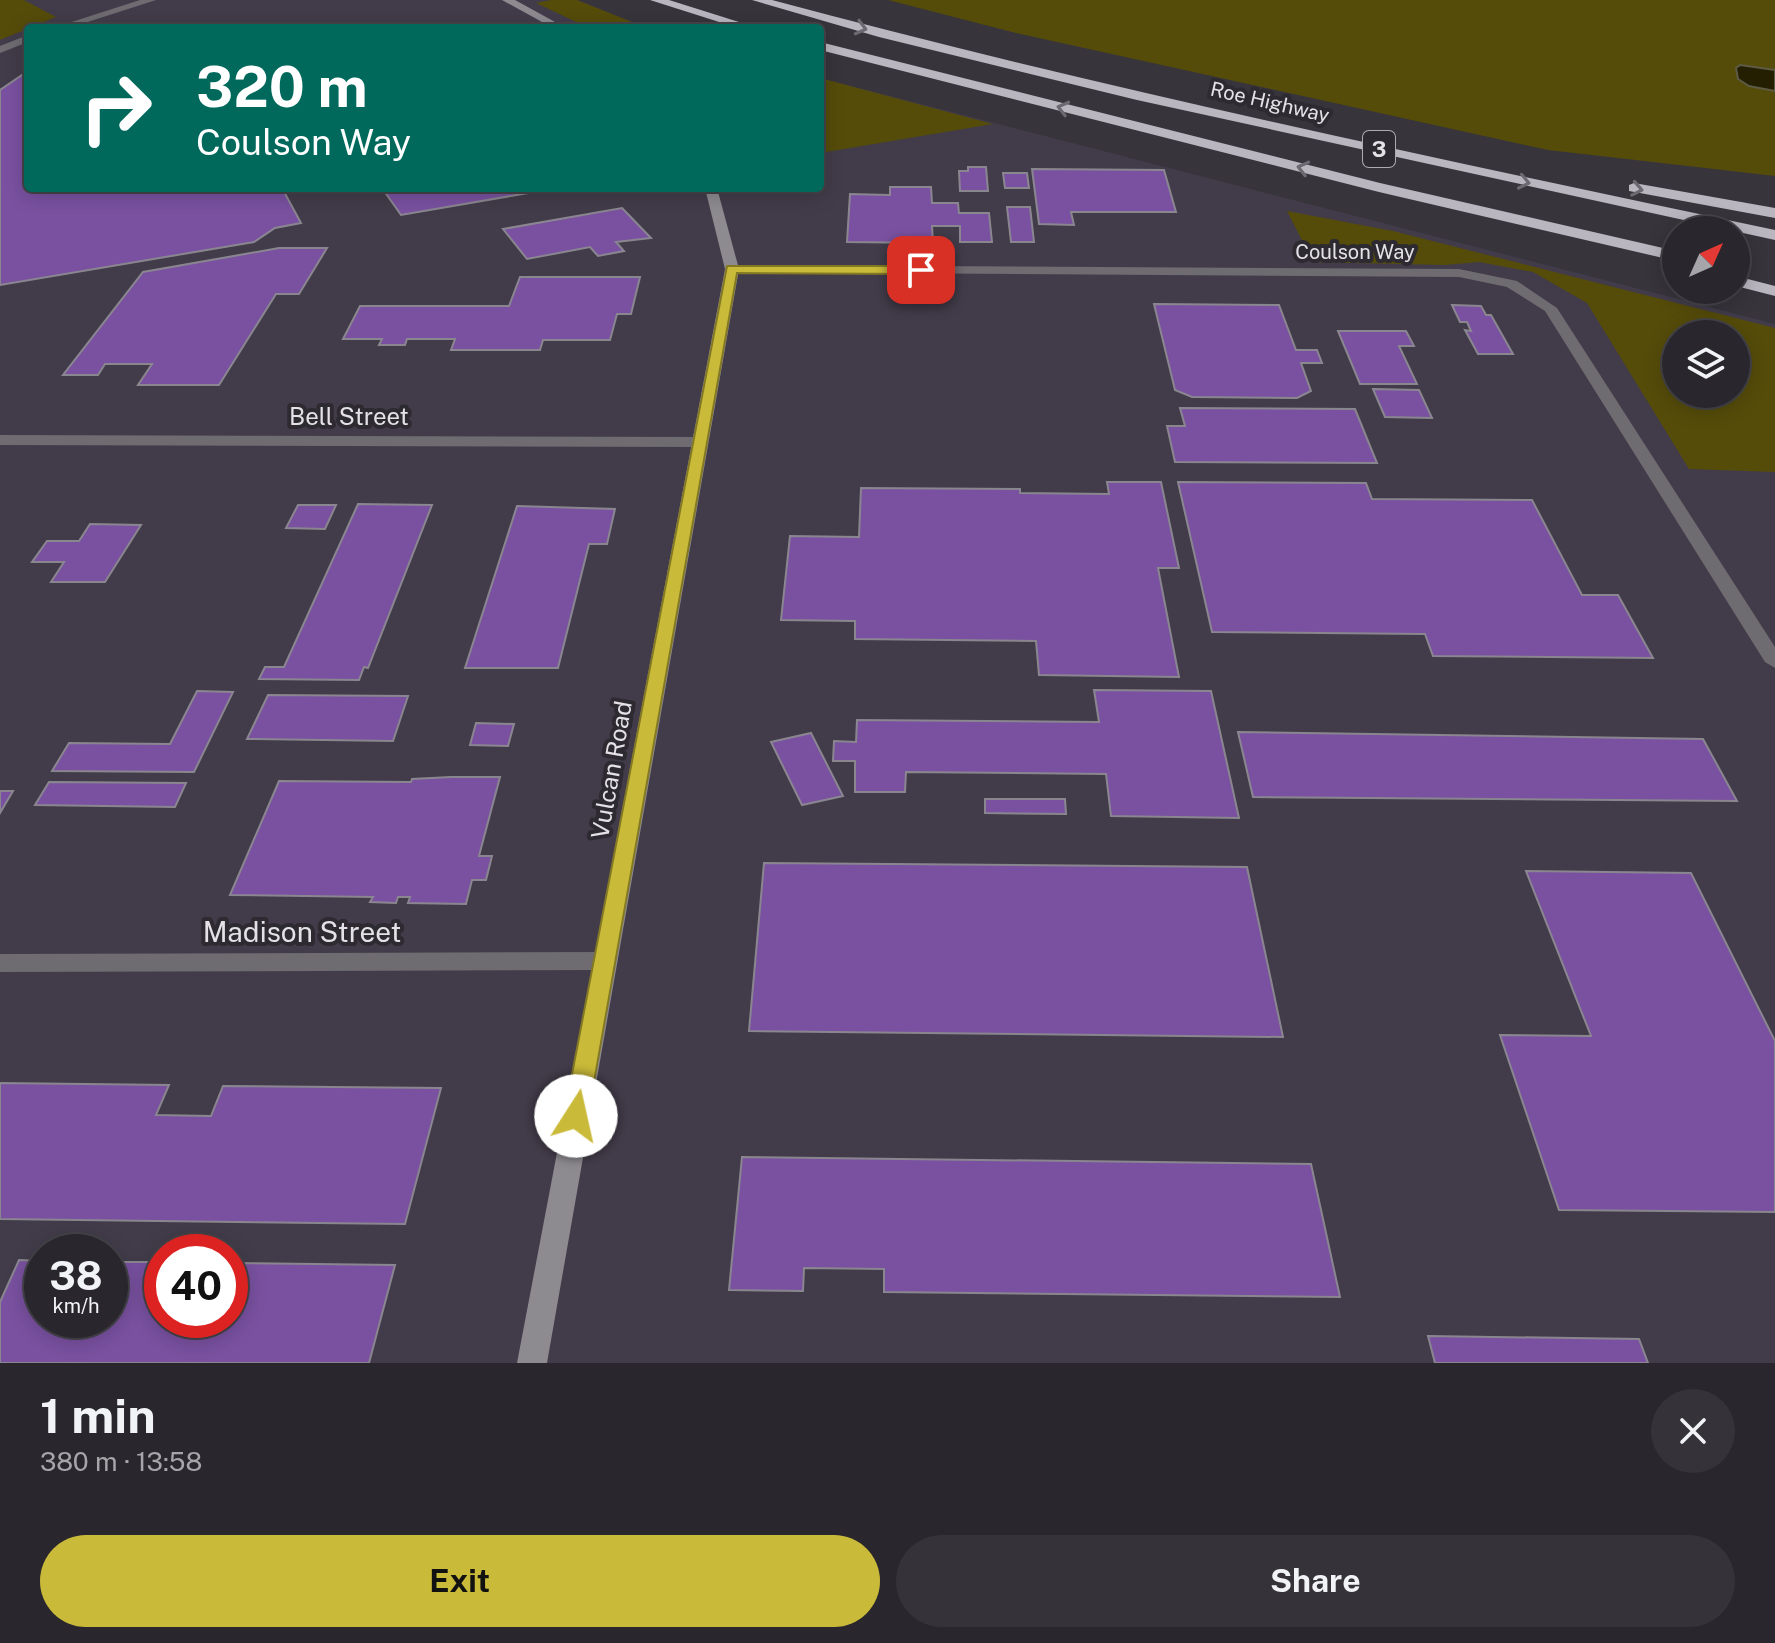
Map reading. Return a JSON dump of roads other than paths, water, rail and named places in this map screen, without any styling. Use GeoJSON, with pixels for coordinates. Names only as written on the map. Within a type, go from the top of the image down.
{"type":"FeatureCollection","features":[{"type":"Feature","properties":{"kind":"highway"},"geometry":{"type":"LineString","coordinates":[[656,0],[738,24]]}},
{"type":"Feature","properties":{"kind":"highway","name":"Roe Highway"},"geometry":{"type":"LineString","coordinates":[[758,0],[984,60],[1775,235]]}},
{"type":"Feature","properties":{"kind":"highway","name":"3"},"geometry":{"type":"LineString","coordinates":[[824,47],[1379,187],[1662,253]]}},
{"type":"Feature","properties":{"kind":"highway"},"geometry":{"type":"LineString","coordinates":[[984,60],[1412,146],[1775,213]]}},
{"type":"Feature","properties":{"kind":"highway"},"geometry":{"type":"LineString","coordinates":[[1379,187],[1662,262]]}},
{"type":"Feature","properties":{"kind":"highway"},"geometry":{"type":"LineString","coordinates":[[1750,272],[1775,277]]}},
{"type":"Feature","properties":{"kind":"highway"},"geometry":{"type":"LineString","coordinates":[[1750,285],[1775,291]]}},
{"type":"Feature","properties":{"kind":"street"},"geometry":{"type":"LineString","coordinates":[[71,24],[151,0]]}},
{"type":"Feature","properties":{"kind":"street"},"geometry":{"type":"LineString","coordinates":[[507,0],[553,24]]}},
{"type":"Feature","properties":{"kind":"street"},"geometry":{"type":"LineString","coordinates":[[0,50],[24,40]]}},
{"type":"Feature","properties":{"kind":"street","name":"Vulcan Road"},"geometry":{"type":"LineString","coordinates":[[532,1363],[603,961],[732,269],[712,192]]}},
{"type":"Feature","properties":{"kind":"street","name":"Coulson Way"},"geometry":{"type":"LineString","coordinates":[[732,269],[1459,273],[1512,284],[1550,308],[1775,662]]}},
{"type":"Feature","properties":{"kind":"street","name":"Bell Street"},"geometry":{"type":"LineString","coordinates":[[0,440],[698,442]]}},
{"type":"Feature","properties":{"kind":"street","name":"Madison Street"},"geometry":{"type":"LineString","coordinates":[[0,963],[603,961]]}}]}
